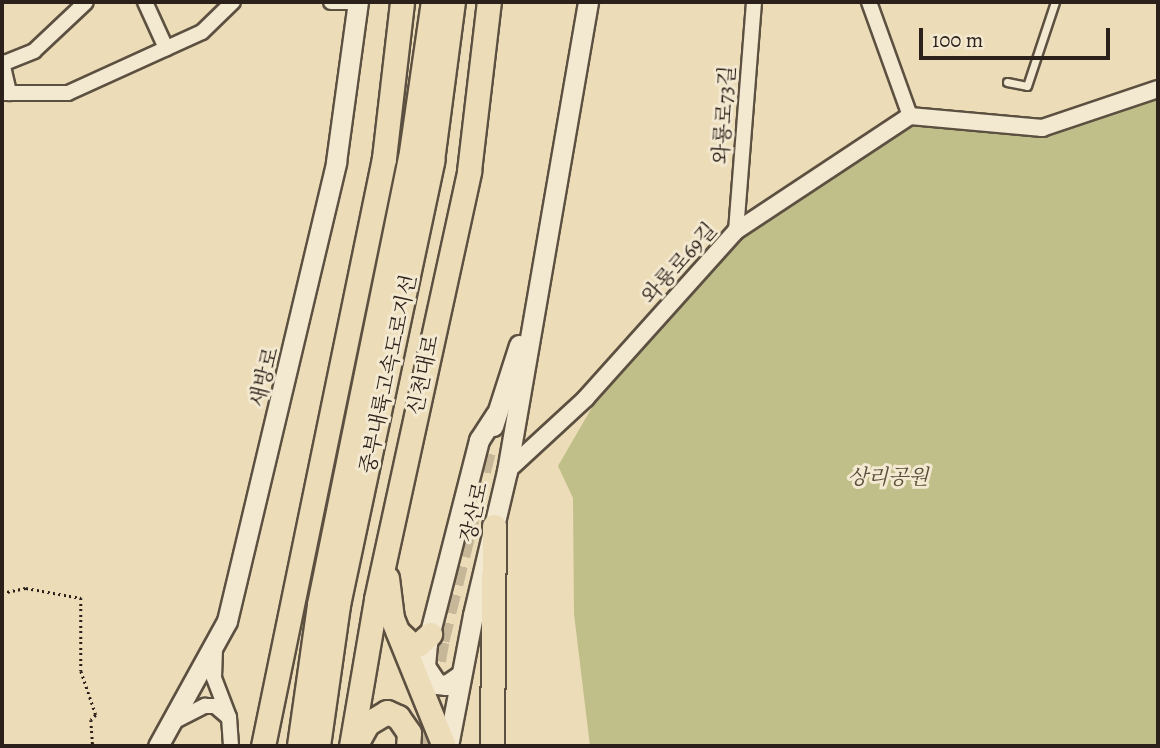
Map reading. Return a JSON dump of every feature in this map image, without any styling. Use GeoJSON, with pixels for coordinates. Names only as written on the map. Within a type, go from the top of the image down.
{"type":"FeatureCollection","features":[{"type":"Feature","properties":{"kind":"highway"},"geometry":{"type":"LineString","coordinates":[[263,746],[384,158],[402,2]]}},
{"type":"Feature","properties":{"kind":"highway","name":"중부내륙고속도로지선"},"geometry":{"type":"LineString","coordinates":[[300,746],[320,605],[411,159],[434,2]]}},
{"type":"Feature","properties":{"kind":"highway","name":"중부내륙고속도로지선"},"geometry":{"type":"LineString","coordinates":[[318,746],[338,605],[432,161],[453,2]]}},
{"type":"Feature","properties":{"kind":"highway","name":"신천대로"},"geometry":{"type":"LineString","coordinates":[[353,746],[386,551],[469,171],[489,2]]}},
{"type":"Feature","properties":{"kind":"highway"},"geometry":{"type":"LineString","coordinates":[[492,746],[494,526]]}},
{"type":"Feature","properties":{"kind":"highway"},"geometry":{"type":"LineString","coordinates":[[386,551],[392,618],[446,746]]}},
{"type":"Feature","properties":{"kind":"highway"},"geometry":{"type":"LineString","coordinates":[[398,632],[411,644],[419,644],[430,634]]}},
{"type":"Feature","properties":{"kind":"highway"},"geometry":{"type":"LineString","coordinates":[[353,746],[367,724],[387,712],[398,717],[409,733],[408,746]]}},
{"type":"Feature","properties":{"kind":"main road","name":"새방로"},"geometry":{"type":"LineString","coordinates":[[158,746],[227,621],[301,321],[336,162],[358,2]]}},
{"type":"Feature","properties":{"kind":"main road","name":"장산로"},"geometry":{"type":"LineString","coordinates":[[446,746],[507,471],[587,2]]}},
{"type":"Feature","properties":{"kind":"main road","name":"장산로"},"geometry":{"type":"LineString","coordinates":[[488,444],[538,288]]}},
{"type":"Feature","properties":{"kind":"main road"},"geometry":{"type":"LineString","coordinates":[[461,675],[446,685],[437,684],[425,666],[430,634],[480,440],[496,414]]}},
{"type":"Feature","properties":{"kind":"street"},"geometry":{"type":"LineString","coordinates":[[86,2],[34,51],[2,63],[5,93],[68,93],[202,32],[233,2]]}},
{"type":"Feature","properties":{"kind":"street"},"geometry":{"type":"LineString","coordinates":[[145,2],[166,48]]}},
{"type":"Feature","properties":{"kind":"street"},"geometry":{"type":"LineString","coordinates":[[331,2],[358,2]]}},
{"type":"Feature","properties":{"kind":"street","name":"와룡로73길"},"geometry":{"type":"LineString","coordinates":[[736,232],[754,2]]}},
{"type":"Feature","properties":{"kind":"street"},"geometry":{"type":"LineString","coordinates":[[869,2],[910,116],[1042,128],[1158,89]]}},
{"type":"Feature","properties":{"kind":"street","name":"와룡로69길"},"geometry":{"type":"LineString","coordinates":[[507,471],[586,398],[736,232],[910,116]]}},
{"type":"Feature","properties":{"kind":"street"},"geometry":{"type":"LineString","coordinates":[[219,635],[214,678],[229,717],[231,746]]}},
{"type":"Feature","properties":{"kind":"street"},"geometry":{"type":"LineString","coordinates":[[171,724],[205,706],[215,706],[229,717]]}},
{"type":"Feature","properties":{"kind":"lane"},"geometry":{"type":"LineString","coordinates":[[1006,82],[1027,86],[1055,2]]}},
{"type":"Feature","properties":{"kind":"path"},"geometry":{"type":"LineString","coordinates":[[2,593],[26,589],[81,598],[85,651],[81,671],[96,715],[91,720],[93,746]]}},
{"type":"Feature","properties":{"kind":"green space","name":"상리공원"},"geometry":{"type":"Polygon","coordinates":[[[1158,97],[1158,746],[590,746],[574,614],[573,498],[558,466],[598,397],[739,237],[915,122],[1044,135],[1158,97]]]}},
{"type":"Feature","properties":{"kind":"tunnel"},"geometry":{"type":"LineString","coordinates":[[421,746],[440,640],[488,445]]}}]}
